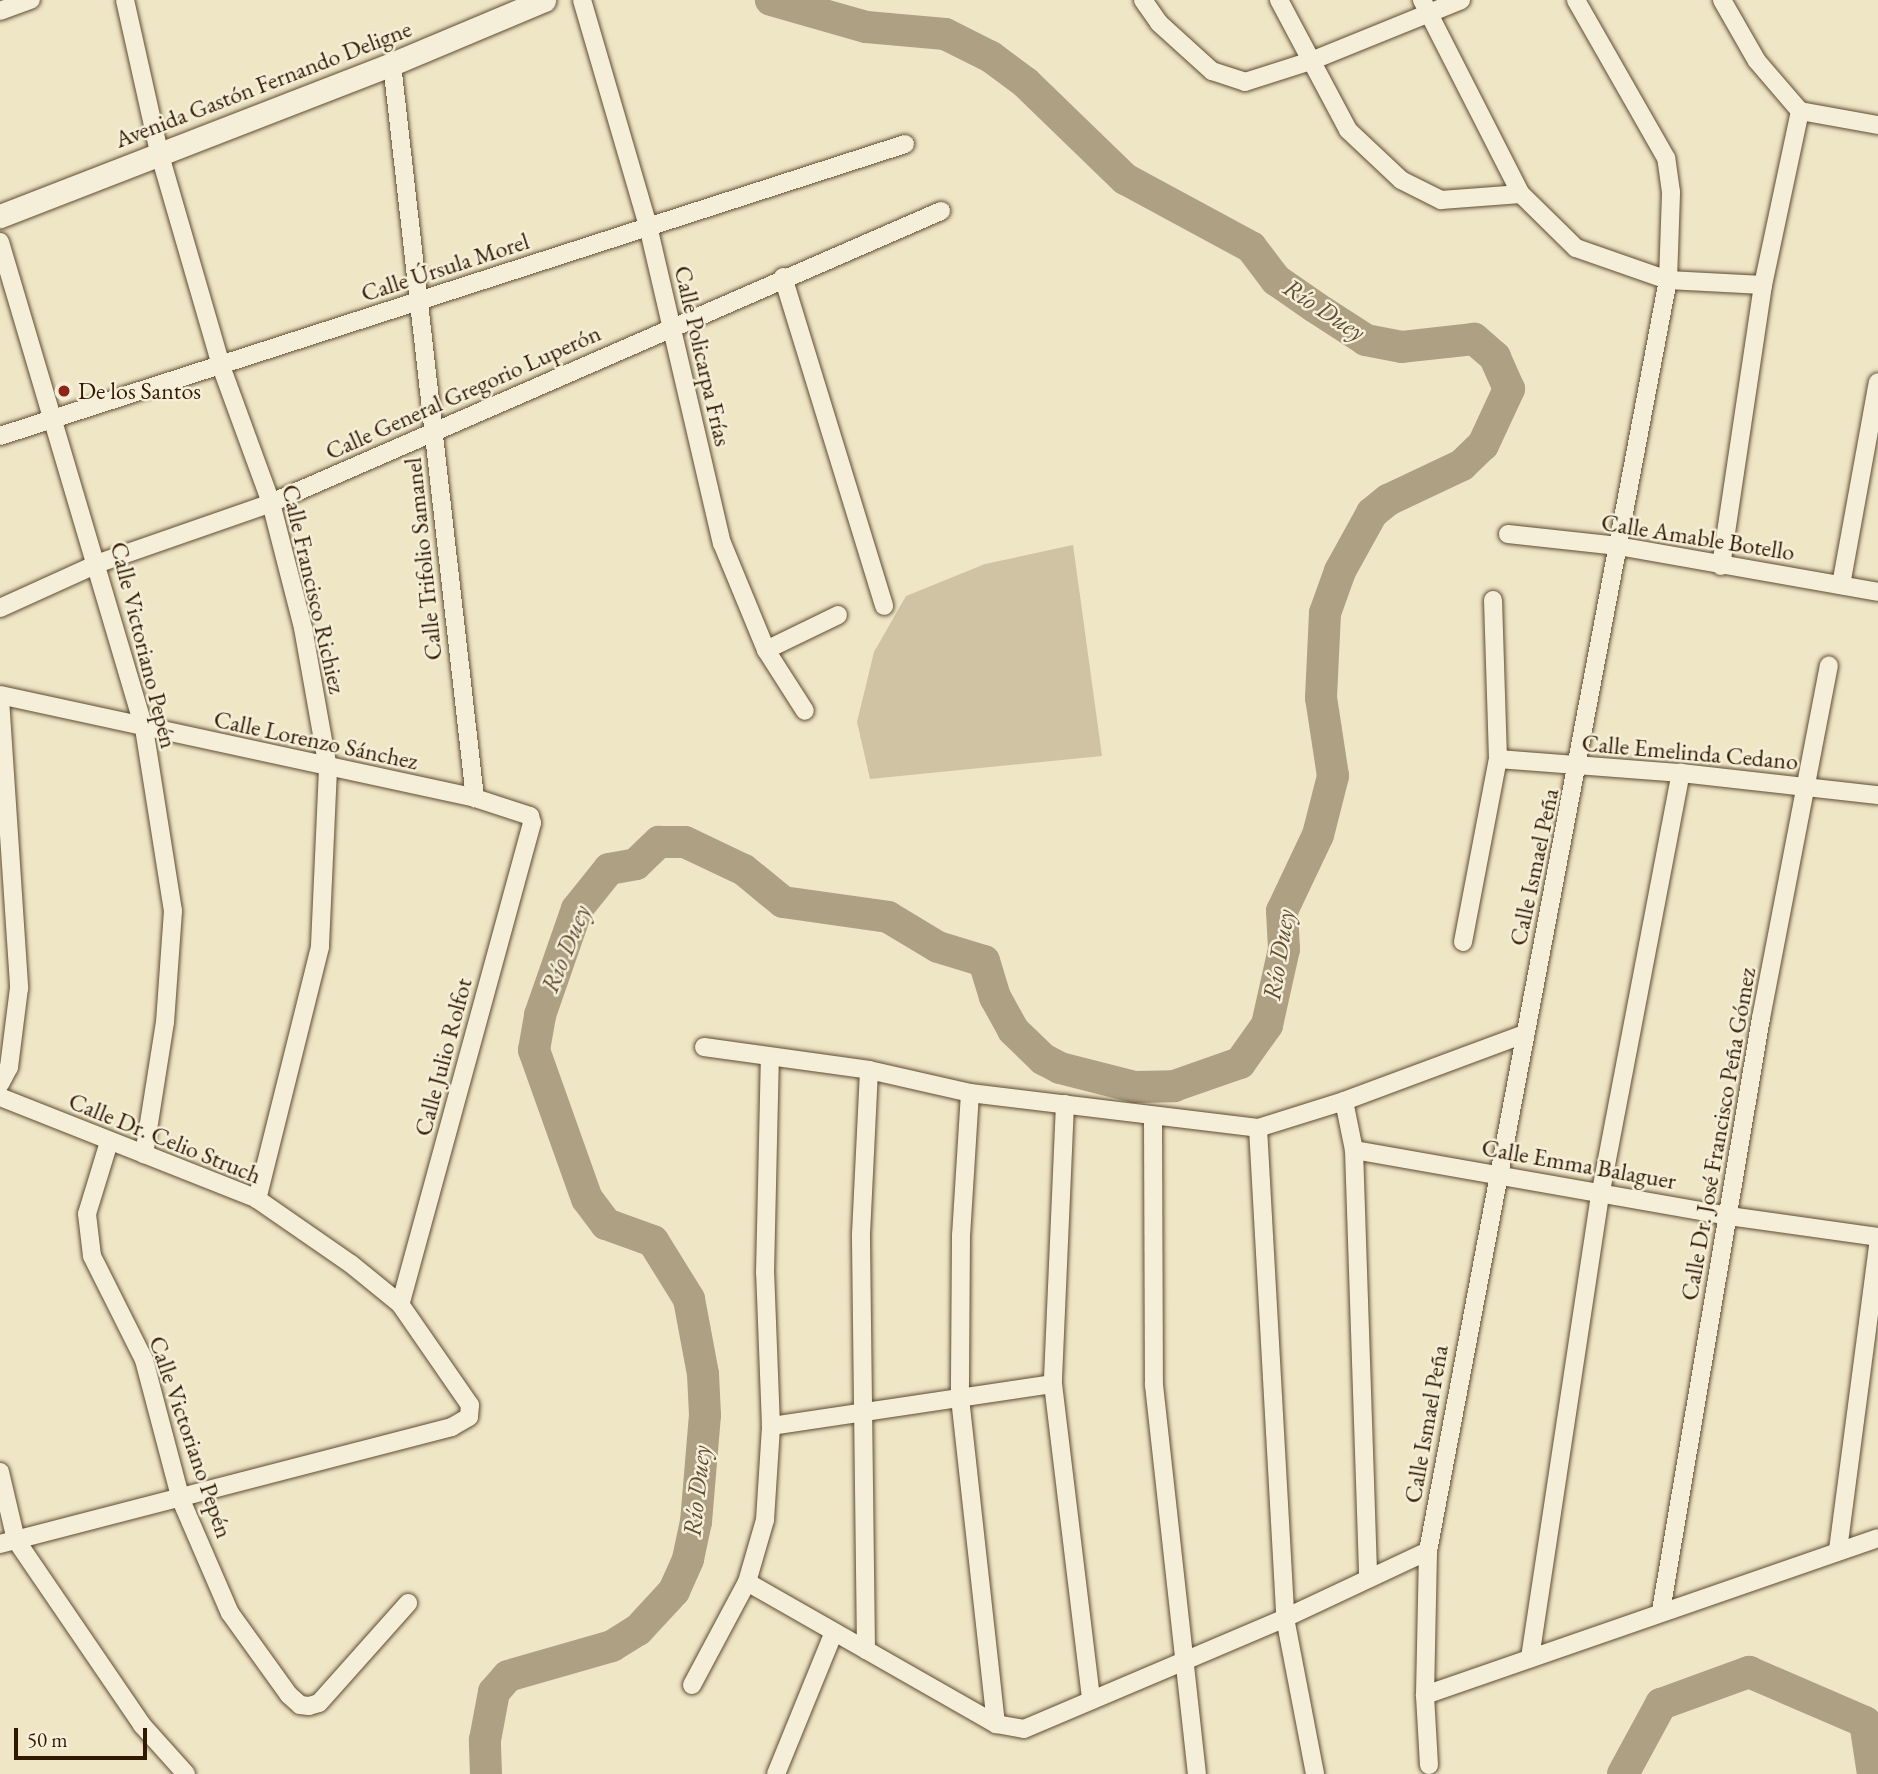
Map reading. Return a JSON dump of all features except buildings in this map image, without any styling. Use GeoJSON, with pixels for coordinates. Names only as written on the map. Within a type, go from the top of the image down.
{"type":"FeatureCollection","features":[{"type":"Feature","properties":{"kind":"street"},"geometry":{"type":"LineString","coordinates":[[0,11],[31,0]]}},
{"type":"Feature","properties":{"kind":"street","name":"Calle Francisco Richiez"},"geometry":{"type":"LineString","coordinates":[[125,0],[159,152],[221,366],[271,503],[303,628],[328,769],[320,947],[257,1199]]}},
{"type":"Feature","properties":{"kind":"street","name":"Avenida Gastón Fernando Deligne"},"geometry":{"type":"LineString","coordinates":[[0,216],[159,152],[392,64],[544,0]]}},
{"type":"Feature","properties":{"kind":"street","name":"Calle Policarpa Frías"},"geometry":{"type":"LineString","coordinates":[[582,0],[648,226],[722,543],[766,650],[805,711]]}},
{"type":"Feature","properties":{"kind":"street"},"geometry":{"type":"LineString","coordinates":[[1143,0],[1181,45],[1226,79],[1253,81],[1311,61],[1425,6],[1461,0]]}},
{"type":"Feature","properties":{"kind":"street"},"geometry":{"type":"LineString","coordinates":[[1279,0],[1348,131],[1401,180],[1441,200],[1521,194]]}},
{"type":"Feature","properties":{"kind":"street","name":"Calle Ismael Peña"},"geometry":{"type":"LineString","coordinates":[[1429,1765],[1425,1695],[1428,1551],[1497,1174],[1579,767],[1668,280],[1671,192],[1666,158],[1576,0]]}},
{"type":"Feature","properties":{"kind":"street"},"geometry":{"type":"LineString","coordinates":[[1722,0],[1757,61],[1800,111],[1878,125]]}},
{"type":"Feature","properties":{"kind":"street"},"geometry":{"type":"LineString","coordinates":[[1425,6],[1521,194],[1576,248],[1668,280],[1763,285]]}},
{"type":"Feature","properties":{"kind":"street","name":"Calle Trifolio Samanel"},"geometry":{"type":"LineString","coordinates":[[392,64],[475,798]]}},
{"type":"Feature","properties":{"kind":"street"},"geometry":{"type":"LineString","coordinates":[[1721,566],[1763,285],[1800,111]]}},
{"type":"Feature","properties":{"kind":"street","name":"Calle Úrsula Morel"},"geometry":{"type":"LineString","coordinates":[[0,436],[905,144]]}},
{"type":"Feature","properties":{"kind":"street","name":"Calle General Gregorio Luperón"},"geometry":{"type":"LineString","coordinates":[[0,608],[99,563],[271,503],[783,277],[941,211]]}},
{"type":"Feature","properties":{"kind":"street","name":"Calle Victoriano Pepén"},"geometry":{"type":"LineString","coordinates":[[0,242],[56,417],[145,728],[173,911],[165,1022],[144,1154]]}},
{"type":"Feature","properties":{"kind":"street"},"geometry":{"type":"LineString","coordinates":[[783,277],[884,606]]}},
{"type":"Feature","properties":{"kind":"street"},"geometry":{"type":"LineString","coordinates":[[1841,585],[1878,382]]}},
{"type":"Feature","properties":{"kind":"street","name":"Calle Amable Botello"},"geometry":{"type":"LineString","coordinates":[[1508,534],[1618,546],[1878,592]]}},
{"type":"Feature","properties":{"kind":"street"},"geometry":{"type":"LineString","coordinates":[[1463,942],[1498,759],[1493,600]]}},
{"type":"Feature","properties":{"kind":"street"},"geometry":{"type":"LineString","coordinates":[[766,650],[838,615]]}},
{"type":"Feature","properties":{"kind":"street","name":"Calle Dr. José Francisco Peña Gómez"},"geometry":{"type":"LineString","coordinates":[[1661,1611],[1761,1018],[1829,666]]}},
{"type":"Feature","properties":{"kind":"street"},"geometry":{"type":"LineString","coordinates":[[0,697],[19,988],[9,1067],[0,1084]]}},
{"type":"Feature","properties":{"kind":"street","name":"Calle Lorenzo Sánchez"},"geometry":{"type":"LineString","coordinates":[[0,697],[328,769],[475,798],[524,810],[532,822]]}},
{"type":"Feature","properties":{"kind":"street","name":"Calle Emelinda Cedano"},"geometry":{"type":"LineString","coordinates":[[1498,759],[1681,773],[1878,795]]}},
{"type":"Feature","properties":{"kind":"street"},"geometry":{"type":"LineString","coordinates":[[1530,1658],[1601,1191],[1681,773]]}},
{"type":"Feature","properties":{"kind":"street","name":"Calle Julio Rolfot"},"geometry":{"type":"LineString","coordinates":[[400,1304],[532,822]]}},
{"type":"Feature","properties":{"kind":"street"},"geometry":{"type":"LineString","coordinates":[[704,1047],[770,1059],[869,1070],[970,1093],[1258,1128],[1344,1101],[1524,1034]]}},
{"type":"Feature","properties":{"kind":"street"},"geometry":{"type":"LineString","coordinates":[[692,1685],[747,1582],[765,1520],[771,1426],[765,1273],[770,1059]]}},
{"type":"Feature","properties":{"kind":"street"},"geometry":{"type":"LineString","coordinates":[[866,1650],[861,1234],[869,1070]]}},
{"type":"Feature","properties":{"kind":"street"},"geometry":{"type":"LineString","coordinates":[[970,1093],[961,1234],[960,1398],[996,1724]]}},
{"type":"Feature","properties":{"kind":"street","name":"Calle Dr. Celio Struch"},"geometry":{"type":"LineString","coordinates":[[0,1097],[257,1199],[351,1264],[400,1304],[467,1394],[469,1417],[452,1427],[181,1500]]}},
{"type":"Feature","properties":{"kind":"street"},"geometry":{"type":"LineString","coordinates":[[1344,1101],[1354,1150],[1368,1577]]}},
{"type":"Feature","properties":{"kind":"street"},"geometry":{"type":"LineString","coordinates":[[1065,1104],[1053,1384],[1091,1700]]}},
{"type":"Feature","properties":{"kind":"street"},"geometry":{"type":"LineString","coordinates":[[1153,1117],[1154,1385],[1197,1774]]}},
{"type":"Feature","properties":{"kind":"street"},"geometry":{"type":"LineString","coordinates":[[1258,1128],[1285,1618],[1315,1774]]}},
{"type":"Feature","properties":{"kind":"street","name":"Calle Victoriano Pepén"},"geometry":{"type":"LineString","coordinates":[[109,1142],[87,1214],[92,1256],[144,1360],[181,1500],[230,1613],[300,1705],[319,1703],[408,1603]]}},
{"type":"Feature","properties":{"kind":"street","name":"Calle Emma Balaguer"},"geometry":{"type":"LineString","coordinates":[[1354,1150],[1601,1191],[1729,1216],[1878,1237]]}},
{"type":"Feature","properties":{"kind":"street"},"geometry":{"type":"LineString","coordinates":[[1838,1550],[1878,1245]]}},
{"type":"Feature","properties":{"kind":"street"},"geometry":{"type":"LineString","coordinates":[[771,1426],[1053,1384]]}},
{"type":"Feature","properties":{"kind":"street"},"geometry":{"type":"LineString","coordinates":[[0,1472],[8,1542],[142,1725],[186,1774]]}},
{"type":"Feature","properties":{"kind":"street"},"geometry":{"type":"LineString","coordinates":[[8,1542],[181,1500]]}},
{"type":"Feature","properties":{"kind":"street"},"geometry":{"type":"LineString","coordinates":[[1425,1695],[1878,1538]]}},
{"type":"Feature","properties":{"kind":"street"},"geometry":{"type":"LineString","coordinates":[[747,1582],[996,1724],[1024,1729],[1285,1618],[1428,1551]]}},
{"type":"Feature","properties":{"kind":"street"},"geometry":{"type":"LineString","coordinates":[[776,1774],[834,1632]]}},
{"type":"Feature","properties":{"kind":"shaded area"},"geometry":{"type":"Polygon","coordinates":[[[1073,545],[1102,756],[870,779],[857,722],[874,652],[906,596],[985,564],[1073,545]]]}},
{"type":"Feature","properties":{"kind":"waterway","name":"Río Duey"},"geometry":{"type":"LineString","coordinates":[[486,1774],[485,1740],[494,1692],[508,1676],[612,1646],[638,1630],[674,1591],[688,1559],[696,1522],[705,1415],[703,1374],[689,1299],[653,1241],[606,1224],[587,1199],[534,1050],[540,1015],[577,909],[609,869],[636,864],[659,842],[685,842],[744,870],[783,902],[888,917],[938,947],[984,961],[995,997],[1013,1030],[1043,1059],[1060,1068],[1135,1087],[1174,1086],[1240,1063],[1267,1025],[1284,949],[1282,911],[1318,835],[1333,776],[1321,698],[1325,613],[1340,571],[1372,513],[1388,500],[1462,465],[1483,445],[1509,389],[1495,357],[1474,339],[1402,347],[1366,340],[1276,280],[1251,247],[1125,179],[1026,83],[991,57],[945,34],[866,27],[771,0]]}},
{"type":"Feature","properties":{"kind":"waterway"},"geometry":{"type":"LineString","coordinates":[[1623,1774],[1661,1704],[1749,1672],[1865,1722],[1873,1774]]}},
{"type":"Feature","properties":{"kind":"place","name":"De los Santos"},"geometry":{"type":"Point","coordinates":[64,391]}}]}
